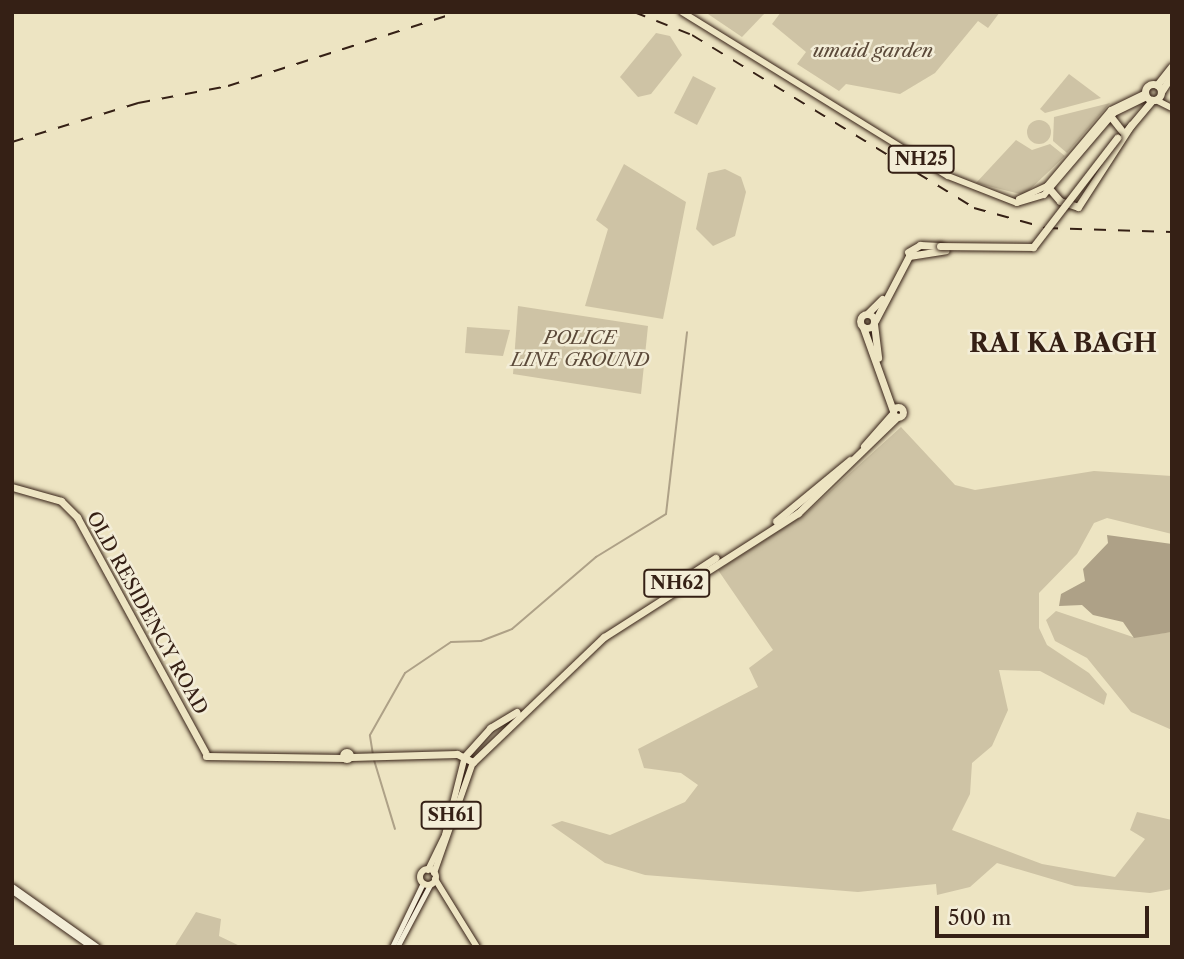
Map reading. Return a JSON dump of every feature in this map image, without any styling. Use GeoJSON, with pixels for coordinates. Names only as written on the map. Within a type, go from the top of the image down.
{"type":"FeatureCollection","features":[{"type":"Feature","properties":{"kind":"highway"},"geometry":{"type":"LineString","coordinates":[[1048,188],[1078,207],[1130,125],[1172,66]]}},
{"type":"Feature","properties":{"kind":"highway"},"geometry":{"type":"LineString","coordinates":[[895,412],[860,319],[868,313],[906,254],[927,245],[940,249],[1037,250],[1119,136],[1172,75]]}},
{"type":"Feature","properties":{"kind":"highway"},"geometry":{"type":"LineString","coordinates":[[1153,96],[1157,85]]}},
{"type":"Feature","properties":{"kind":"highway"},"geometry":{"type":"LineString","coordinates":[[1111,117],[1119,136]]}},
{"type":"Feature","properties":{"kind":"highway"},"geometry":{"type":"LineString","coordinates":[[1119,136],[1130,125]]}},
{"type":"Feature","properties":{"kind":"highway"},"geometry":{"type":"LineString","coordinates":[[895,412],[876,352],[875,322],[906,259],[940,249]]}},
{"type":"Feature","properties":{"kind":"highway"},"geometry":{"type":"LineString","coordinates":[[868,313],[875,322]]}},
{"type":"Feature","properties":{"kind":"highway"},"geometry":{"type":"LineString","coordinates":[[863,327],[875,322]]}},
{"type":"Feature","properties":{"kind":"highway","name":"NH62"},"geometry":{"type":"LineString","coordinates":[[468,753],[608,630],[802,503],[895,412]]}},
{"type":"Feature","properties":{"kind":"highway","name":"NH62"},"geometry":{"type":"LineString","coordinates":[[473,762],[604,637],[798,513],[895,412]]}},
{"type":"Feature","properties":{"kind":"highway","name":"OLD RESIDENCY ROAD"},"geometry":{"type":"LineString","coordinates":[[12,488],[61,501],[77,517],[205,754],[348,756],[468,753]]}},
{"type":"Feature","properties":{"kind":"highway"},"geometry":{"type":"LineString","coordinates":[[468,753],[473,762]]}},
{"type":"Feature","properties":{"kind":"main road","name":"NH25"},"geometry":{"type":"LineString","coordinates":[[682,12],[963,185],[1017,203],[1048,188],[1111,110],[1153,96]]}},
{"type":"Feature","properties":{"kind":"main road","name":"NH25"},"geometry":{"type":"LineString","coordinates":[[691,12],[965,181],[1020,199],[1048,188]]}},
{"type":"Feature","properties":{"kind":"main road","name":"NH25"},"geometry":{"type":"LineString","coordinates":[[1075,156],[1111,117],[1153,96]]}},
{"type":"Feature","properties":{"kind":"main road"},"geometry":{"type":"LineString","coordinates":[[1153,96],[1172,106]]}},
{"type":"Feature","properties":{"kind":"main road","name":"SH61"},"geometry":{"type":"LineString","coordinates":[[430,879],[468,753]]}},
{"type":"Feature","properties":{"kind":"main road","name":"SH61"},"geometry":{"type":"LineString","coordinates":[[430,879],[473,762]]}},
{"type":"Feature","properties":{"kind":"main road"},"geometry":{"type":"LineString","coordinates":[[395,947],[430,879],[445,895],[477,947]]}},
{"type":"Feature","properties":{"kind":"main road"},"geometry":{"type":"LineString","coordinates":[[12,889],[91,947]]}},
{"type":"Feature","properties":{"kind":"main road"},"geometry":{"type":"LineString","coordinates":[[12,889],[98,947]]}},
{"type":"Feature","properties":{"kind":"green space"},"geometry":{"type":"Polygon","coordinates":[[[705,12],[766,12],[742,37],[705,12]]]}},
{"type":"Feature","properties":{"kind":"green space","name":"umaid garden"},"geometry":{"type":"Polygon","coordinates":[[[781,12],[1000,12],[988,28],[978,21],[935,73],[900,94],[846,84],[839,91],[797,64],[806,52],[772,24],[781,12]]]}},
{"type":"Feature","properties":{"kind":"green space"},"geometry":{"type":"Polygon","coordinates":[[[656,33],[670,36],[682,55],[651,94],[638,97],[620,77],[656,33]]]}},
{"type":"Feature","properties":{"kind":"green space"},"geometry":{"type":"Polygon","coordinates":[[[1069,74],[1101,98],[1045,113],[1040,109],[1069,74]]]}},
{"type":"Feature","properties":{"kind":"green space"},"geometry":{"type":"Polygon","coordinates":[[[693,76],[716,88],[697,125],[674,113],[693,76]]]}},
{"type":"Feature","properties":{"kind":"green space"},"geometry":{"type":"Polygon","coordinates":[[[1110,103],[1067,153],[1053,141],[1054,117],[1110,103]]]}},
{"type":"Feature","properties":{"kind":"green space"},"geometry":{"type":"Polygon","coordinates":[[[1039,120],[1050,127],[1051,132],[1044,143],[1039,144],[1028,137],[1027,132],[1034,121],[1039,120]]]}},
{"type":"Feature","properties":{"kind":"green space"},"geometry":{"type":"Polygon","coordinates":[[[1016,140],[1032,150],[1050,144],[1065,156],[1024,195],[976,183],[1016,140]]]}},
{"type":"Feature","properties":{"kind":"green space"},"geometry":{"type":"Polygon","coordinates":[[[624,164],[686,202],[663,319],[585,306],[608,229],[596,220],[624,164]]]}},
{"type":"Feature","properties":{"kind":"green space"},"geometry":{"type":"Polygon","coordinates":[[[725,169],[741,177],[746,192],[735,236],[713,246],[696,229],[708,173],[725,169]]]}},
{"type":"Feature","properties":{"kind":"green space","name":"POLICE LINE GROUND"},"geometry":{"type":"Polygon","coordinates":[[[518,306],[648,326],[641,394],[513,374],[518,306]]]}},
{"type":"Feature","properties":{"kind":"green space"},"geometry":{"type":"Polygon","coordinates":[[[467,327],[510,330],[503,356],[465,353],[467,327]]]}},
{"type":"Feature","properties":{"kind":"green space"},"geometry":{"type":"Polygon","coordinates":[[[901,427],[955,485],[975,490],[1094,471],[1172,476],[1172,534],[1107,518],[1094,523],[1077,554],[1039,593],[1039,628],[1047,645],[1089,673],[1107,694],[1104,705],[1040,671],[999,670],[1008,710],[992,746],[972,763],[970,794],[952,830],[1042,864],[1115,877],[1145,839],[1130,830],[1137,812],[1172,820],[1172,889],[1150,893],[1075,886],[997,863],[970,887],[937,895],[936,884],[858,892],[645,875],[605,863],[551,825],[562,821],[610,835],[685,802],[698,785],[681,773],[644,768],[638,749],[758,687],[749,668],[773,650],[718,570],[805,514],[901,427]]]}},
{"type":"Feature","properties":{"kind":"green space"},"geometry":{"type":"Polygon","coordinates":[[[1056,611],[1133,637],[1172,632],[1172,730],[1131,712],[1087,658],[1055,641],[1046,620],[1056,611]]]}},
{"type":"Feature","properties":{"kind":"green space"},"geometry":{"type":"Polygon","coordinates":[[[196,912],[221,919],[219,936],[242,947],[174,947],[196,912]]]}},
{"type":"Feature","properties":{"kind":"shaded area"},"geometry":{"type":"Polygon","coordinates":[[[1107,535],[1172,544],[1172,632],[1134,638],[1123,622],[1093,615],[1082,605],[1059,606],[1061,594],[1085,581],[1083,569],[1108,543],[1107,535]]]}},
{"type":"Feature","properties":{"kind":"waterway"},"geometry":{"type":"LineString","coordinates":[[373,755],[370,735],[405,673],[451,642],[481,641],[512,629],[596,557],[666,514],[687,332]]}},
{"type":"Feature","properties":{"kind":"waterway"},"geometry":{"type":"LineString","coordinates":[[374,760],[395,829]]}},
{"type":"Feature","properties":{"kind":"railway"},"geometry":{"type":"LineString","coordinates":[[12,142],[138,103],[228,86],[458,12]]}},
{"type":"Feature","properties":{"kind":"railway"},"geometry":{"type":"LineString","coordinates":[[634,12],[692,35],[974,208],[1046,228],[1172,232]]}},
{"type":"Feature","properties":{"kind":"district","name":"RAI KA BAGH"},"geometry":{"type":"Point","coordinates":[1063,344]}}]}
